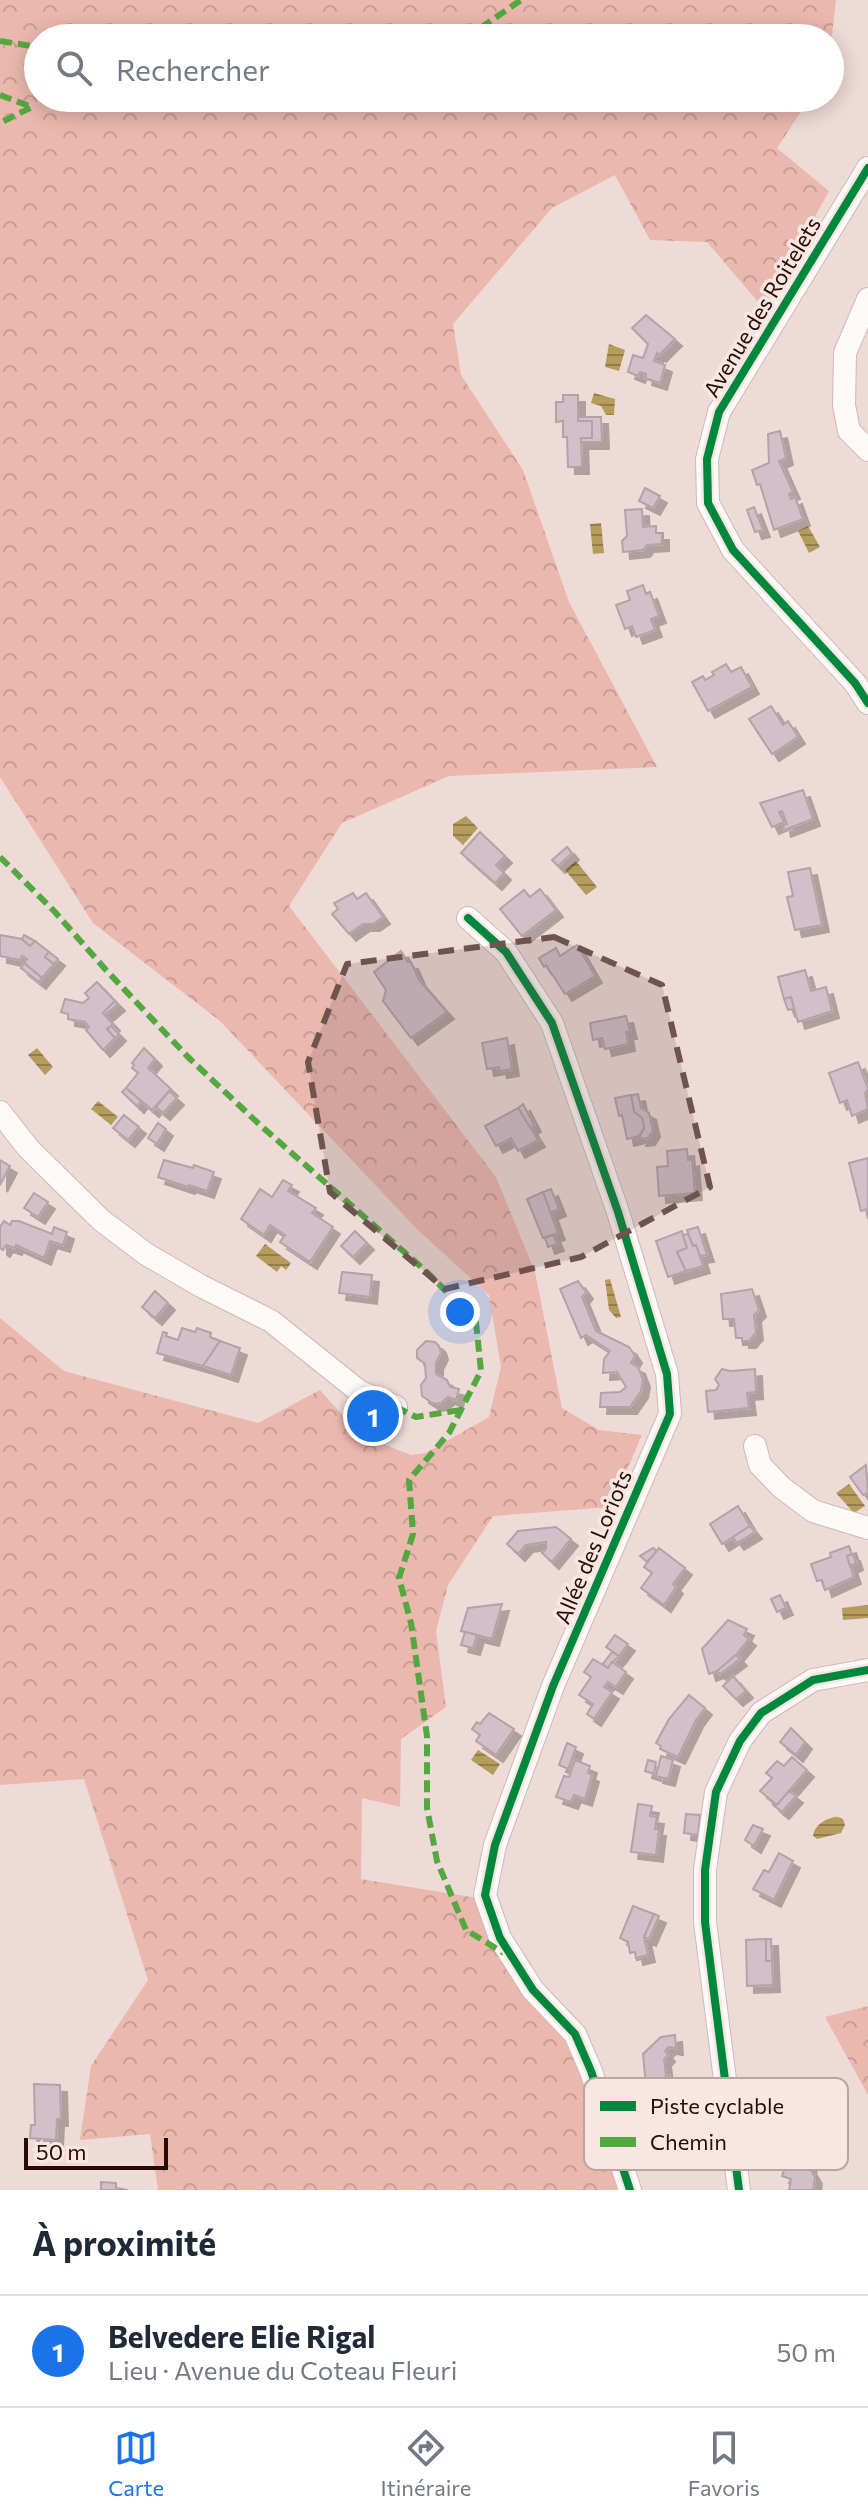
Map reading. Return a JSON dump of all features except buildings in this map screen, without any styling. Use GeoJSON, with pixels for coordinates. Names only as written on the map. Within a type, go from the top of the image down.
{"type":"FeatureCollection","features":[{"type":"Feature","properties":{"kind":"street","name":"Avenue des Roitelets"},"geometry":{"type":"LineString","coordinates":[[868,168],[719,412],[707,459],[708,503],[733,550],[855,683],[868,703]]}},
{"type":"Feature","properties":{"kind":"street"},"geometry":{"type":"LineString","coordinates":[[868,299],[845,353],[844,405],[849,431],[868,450]]}},
{"type":"Feature","properties":{"kind":"street","name":"Allée des Loriots"},"geometry":{"type":"LineString","coordinates":[[468,918],[506,952],[552,1023],[618,1212],[667,1374],[670,1414],[553,1686],[495,1845],[485,1895],[500,1938],[533,1990],[575,2034],[593,2078]]}},
{"type":"Feature","properties":{"kind":"street"},"geometry":{"type":"LineString","coordinates":[[0,1112],[28,1148],[101,1220],[123,1237],[201,1286],[271,1321],[360,1392],[396,1407]]}},
{"type":"Feature","properties":{"kind":"street"},"geometry":{"type":"LineString","coordinates":[[755,1446],[760,1465],[781,1487],[813,1511],[868,1528]]}},
{"type":"Feature","properties":{"kind":"street"},"geometry":{"type":"LineString","coordinates":[[725,2078],[705,1922],[705,1870],[716,1792],[740,1741],[761,1713],[813,1680],[868,1670]]}},
{"type":"Feature","properties":{"kind":"street","name":"Allée des Loriots"},"geometry":{"type":"LineString","coordinates":[[623,2170],[630,2190]]}},
{"type":"Feature","properties":{"kind":"street"},"geometry":{"type":"LineString","coordinates":[[736,2170],[739,2190]]}},
{"type":"Feature","properties":{"kind":"highlighted area"},"geometry":{"type":"Polygon","coordinates":[[[554,937],[662,985],[710,1187],[581,1257],[445,1289],[330,1192],[308,1062],[347,964],[554,937]]]}},
{"type":"Feature","properties":{"kind":"green space"},"geometry":{"type":"Polygon","coordinates":[[[0,0],[836,0],[833,24],[24,24],[24,112],[801,112],[777,148],[829,191],[764,309],[707,242],[650,240],[615,175],[552,208],[453,324],[461,375],[523,470],[569,602],[657,767],[449,776],[342,823],[289,906],[496,1177],[535,1272],[562,1408],[599,1430],[642,1435],[611,1507],[493,1516],[448,1585],[436,1631],[446,1707],[401,1739],[400,1807],[362,1798],[361,1879],[477,1898],[533,1982],[576,2061],[584,2085],[584,2170],[612,2170],[619,2190],[158,2190],[150,2134],[80,2140],[91,2066],[148,1980],[84,1779],[0,1785],[0,1318],[64,1371],[258,1423],[320,1390],[360,1435],[411,1455],[426,1453],[489,1417],[501,1367],[489,1295],[418,1230],[220,1021],[93,923],[0,777],[0,0]]]}},
{"type":"Feature","properties":{"kind":"green space"},"geometry":{"type":"Polygon","coordinates":[[[868,2006],[868,2095],[825,2017],[868,2006]]]}},
{"type":"Feature","properties":{"kind":"shaded area"},"geometry":{"type":"Polygon","coordinates":[[[609,344],[625,350],[619,371],[605,367],[609,344]]]}},
{"type":"Feature","properties":{"kind":"shaded area"},"geometry":{"type":"Polygon","coordinates":[[[594,393],[615,399],[614,415],[606,415],[601,406],[591,403],[594,393]]]}},
{"type":"Feature","properties":{"kind":"shaded area"},"geometry":{"type":"Polygon","coordinates":[[[601,523],[604,553],[593,554],[590,524],[601,523]]]}},
{"type":"Feature","properties":{"kind":"shaded area"},"geometry":{"type":"Polygon","coordinates":[[[808,526],[820,547],[809,553],[798,531],[808,526]]]}},
{"type":"Feature","properties":{"kind":"shaded area"},"geometry":{"type":"Polygon","coordinates":[[[466,816],[478,828],[463,845],[453,836],[453,824],[466,816]]]}},
{"type":"Feature","properties":{"kind":"shaded area"},"geometry":{"type":"Polygon","coordinates":[[[576,861],[597,887],[586,895],[565,870],[576,861]]]}},
{"type":"Feature","properties":{"kind":"shaded area"},"geometry":{"type":"Polygon","coordinates":[[[37,1048],[53,1067],[45,1075],[28,1055],[37,1048]]]}},
{"type":"Feature","properties":{"kind":"shaded area"},"geometry":{"type":"Polygon","coordinates":[[[98,1101],[118,1117],[111,1125],[91,1109],[98,1101]]]}},
{"type":"Feature","properties":{"kind":"shaded area"},"geometry":{"type":"Polygon","coordinates":[[[265,1244],[291,1263],[286,1270],[281,1266],[277,1272],[256,1256],[265,1244]]]}},
{"type":"Feature","properties":{"kind":"shaded area"},"geometry":{"type":"Polygon","coordinates":[[[610,1279],[621,1317],[616,1318],[609,1310],[605,1280],[610,1279]]]}},
{"type":"Feature","properties":{"kind":"shaded area"},"geometry":{"type":"Polygon","coordinates":[[[849,1484],[865,1506],[854,1513],[836,1493],[849,1484]]]}},
{"type":"Feature","properties":{"kind":"shaded area"},"geometry":{"type":"Polygon","coordinates":[[[868,1605],[868,1618],[843,1620],[842,1608],[868,1605]]]}},
{"type":"Feature","properties":{"kind":"shaded area"},"geometry":{"type":"Polygon","coordinates":[[[478,1750],[500,1764],[493,1775],[471,1760],[478,1750]]]}},
{"type":"Feature","properties":{"kind":"shaded area"},"geometry":{"type":"Polygon","coordinates":[[[838,1817],[843,1819],[845,1825],[841,1833],[817,1839],[813,1836],[822,1822],[838,1817]]]}},
{"type":"Feature","properties":{"kind":"marked path"},"geometry":{"type":"LineString","coordinates":[[486,24],[521,0]]}},
{"type":"Feature","properties":{"kind":"marked path"},"geometry":{"type":"LineString","coordinates":[[0,41],[24,45]]}},
{"type":"Feature","properties":{"kind":"marked path"},"geometry":{"type":"LineString","coordinates":[[0,95],[24,104]]}},
{"type":"Feature","properties":{"kind":"marked path"},"geometry":{"type":"LineString","coordinates":[[0,123],[24,111]]}},
{"type":"Feature","properties":{"kind":"marked path"},"geometry":{"type":"LineString","coordinates":[[0,857],[55,912],[188,1057],[428,1273],[476,1322],[481,1371],[449,1433],[409,1480],[413,1534],[399,1578],[411,1623],[427,1736],[427,1808],[437,1861],[466,1930],[504,1953]]}},
{"type":"Feature","properties":{"kind":"marked path"},"geometry":{"type":"LineString","coordinates":[[396,1407],[416,1417],[461,1410]]}},
{"type":"Feature","properties":{"kind":"cycle path"},"geometry":{"type":"LineString","coordinates":[[868,168],[719,412],[707,459],[708,503],[733,550],[855,683],[868,703]]}},
{"type":"Feature","properties":{"kind":"cycle path"},"geometry":{"type":"LineString","coordinates":[[468,918],[506,952],[552,1023],[618,1212],[667,1374],[670,1414],[553,1686],[495,1845],[485,1895],[500,1938],[533,1990],[575,2034],[593,2078]]}},
{"type":"Feature","properties":{"kind":"cycle path"},"geometry":{"type":"LineString","coordinates":[[725,2078],[705,1922],[705,1870],[716,1792],[740,1741],[761,1713],[813,1680],[868,1670]]}},
{"type":"Feature","properties":{"kind":"cycle path"},"geometry":{"type":"LineString","coordinates":[[623,2170],[630,2190]]}},
{"type":"Feature","properties":{"kind":"cycle path"},"geometry":{"type":"LineString","coordinates":[[736,2170],[739,2190]]}},
{"type":"Feature","properties":{"kind":"place","name":"Belvedere Elie Rigal"},"geometry":{"type":"Point","coordinates":[373,1416]}}]}
